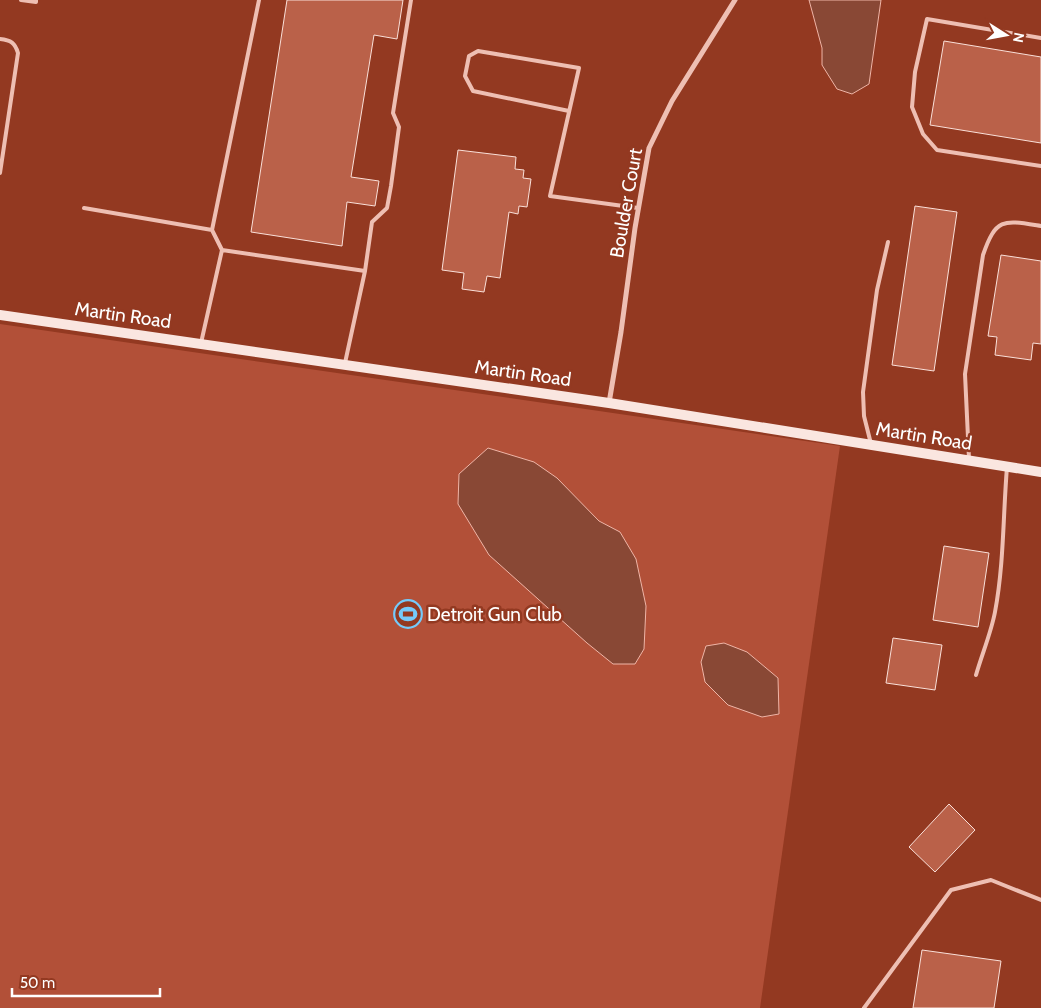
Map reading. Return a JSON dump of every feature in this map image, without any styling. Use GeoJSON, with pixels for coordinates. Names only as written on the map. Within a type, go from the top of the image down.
{"type":"FeatureCollection","features":[{"type":"Feature","properties":{"kind":"main road","name":"Martin Road"},"geometry":{"type":"LineString","coordinates":[[0,315],[609,403],[1041,472]]}},
{"type":"Feature","properties":{"kind":"street","name":"Boulder Court"},"geometry":{"type":"LineString","coordinates":[[609,403],[638,208],[649,148],[672,102],[735,0]]}},
{"type":"Feature","properties":{"kind":"lane"},"geometry":{"type":"LineString","coordinates":[[21,0],[36,2],[36,0]]}},
{"type":"Feature","properties":{"kind":"lane"},"geometry":{"type":"LineString","coordinates":[[201,344],[222,250],[212,230],[259,0]]}},
{"type":"Feature","properties":{"kind":"lane"},"geometry":{"type":"LineString","coordinates":[[345,365],[372,222],[387,208],[390,193],[399,127],[393,113],[411,0]]}},
{"type":"Feature","properties":{"kind":"lane"},"geometry":{"type":"LineString","coordinates":[[1041,38],[927,19],[915,72],[912,107],[923,134],[937,150],[1041,166]]}},
{"type":"Feature","properties":{"kind":"lane"},"geometry":{"type":"LineString","coordinates":[[0,39],[10,40],[15,45],[18,53],[0,173]]}},
{"type":"Feature","properties":{"kind":"lane"},"geometry":{"type":"LineString","coordinates":[[569,111],[473,91],[465,76],[469,56],[478,51],[579,68],[550,196],[638,208]]}},
{"type":"Feature","properties":{"kind":"lane"},"geometry":{"type":"LineString","coordinates":[[84,208],[212,230]]}},
{"type":"Feature","properties":{"kind":"lane"},"geometry":{"type":"LineString","coordinates":[[970,461],[965,374],[983,255],[988,240],[998,226],[1011,221],[1041,226]]}},
{"type":"Feature","properties":{"kind":"lane"},"geometry":{"type":"LineString","coordinates":[[872,445],[864,416],[864,392],[877,290],[888,242]]}},
{"type":"Feature","properties":{"kind":"lane"},"geometry":{"type":"LineString","coordinates":[[222,250],[364,271]]}},
{"type":"Feature","properties":{"kind":"lane"},"geometry":{"type":"LineString","coordinates":[[976,675],[995,614],[1003,556],[1007,467]]}},
{"type":"Feature","properties":{"kind":"lane"},"geometry":{"type":"LineString","coordinates":[[864,1008],[951,890],[991,880],[1041,900]]}},
{"type":"Feature","properties":{"kind":"shaded area"},"geometry":{"type":"Polygon","coordinates":[[[809,0],[881,0],[869,84],[852,94],[837,89],[822,65],[822,48],[809,0]]]}},
{"type":"Feature","properties":{"kind":"shaded area","name":"Detroit Gun Club"},"geometry":{"type":"Polygon","coordinates":[[[0,324],[840,446],[760,1008],[0,1008],[0,324]]]}},
{"type":"Feature","properties":{"kind":"shaded area"},"geometry":{"type":"Polygon","coordinates":[[[488,448],[534,462],[557,478],[599,521],[620,532],[636,559],[646,606],[644,649],[635,664],[613,664],[489,555],[458,504],[459,474],[488,448]]]}},
{"type":"Feature","properties":{"kind":"shaded area"},"geometry":{"type":"Polygon","coordinates":[[[724,643],[747,652],[778,678],[779,714],[762,717],[728,705],[705,682],[701,662],[706,646],[724,643]]]}},
{"type":"Feature","properties":{"kind":"building"},"geometry":{"type":"Polygon","coordinates":[[[287,0],[403,0],[397,39],[374,35],[351,177],[379,181],[375,206],[347,202],[342,246],[251,232],[287,0]]]}},
{"type":"Feature","properties":{"kind":"building"},"geometry":{"type":"Polygon","coordinates":[[[944,41],[1041,57],[1041,143],[930,125],[944,41]]]}},
{"type":"Feature","properties":{"kind":"building"},"geometry":{"type":"Polygon","coordinates":[[[458,150],[516,157],[515,169],[524,170],[523,178],[531,179],[527,207],[519,206],[518,214],[509,212],[500,278],[487,276],[484,292],[462,289],[464,273],[442,270],[458,150]]]}},
{"type":"Feature","properties":{"kind":"building"},"geometry":{"type":"Polygon","coordinates":[[[915,206],[957,212],[934,371],[892,365],[915,206]]]}},
{"type":"Feature","properties":{"kind":"building"},"geometry":{"type":"Polygon","coordinates":[[[1001,255],[1041,261],[1041,344],[1033,343],[1031,360],[995,355],[997,337],[988,336],[1001,255]]]}},
{"type":"Feature","properties":{"kind":"building"},"geometry":{"type":"Polygon","coordinates":[[[944,546],[989,553],[978,627],[933,620],[944,546]]]}},
{"type":"Feature","properties":{"kind":"building"},"geometry":{"type":"Polygon","coordinates":[[[893,638],[942,645],[935,690],[886,683],[893,638]]]}},
{"type":"Feature","properties":{"kind":"building"},"geometry":{"type":"Polygon","coordinates":[[[949,804],[975,830],[935,872],[909,847],[949,804]]]}},
{"type":"Feature","properties":{"kind":"building"},"geometry":{"type":"Polygon","coordinates":[[[922,950],[1001,961],[994,1008],[913,1008],[922,950]]]}},
{"type":"Feature","properties":{"kind":"place","name":"Detroit Gun Club"},"geometry":{"type":"Point","coordinates":[408,614]}}]}
